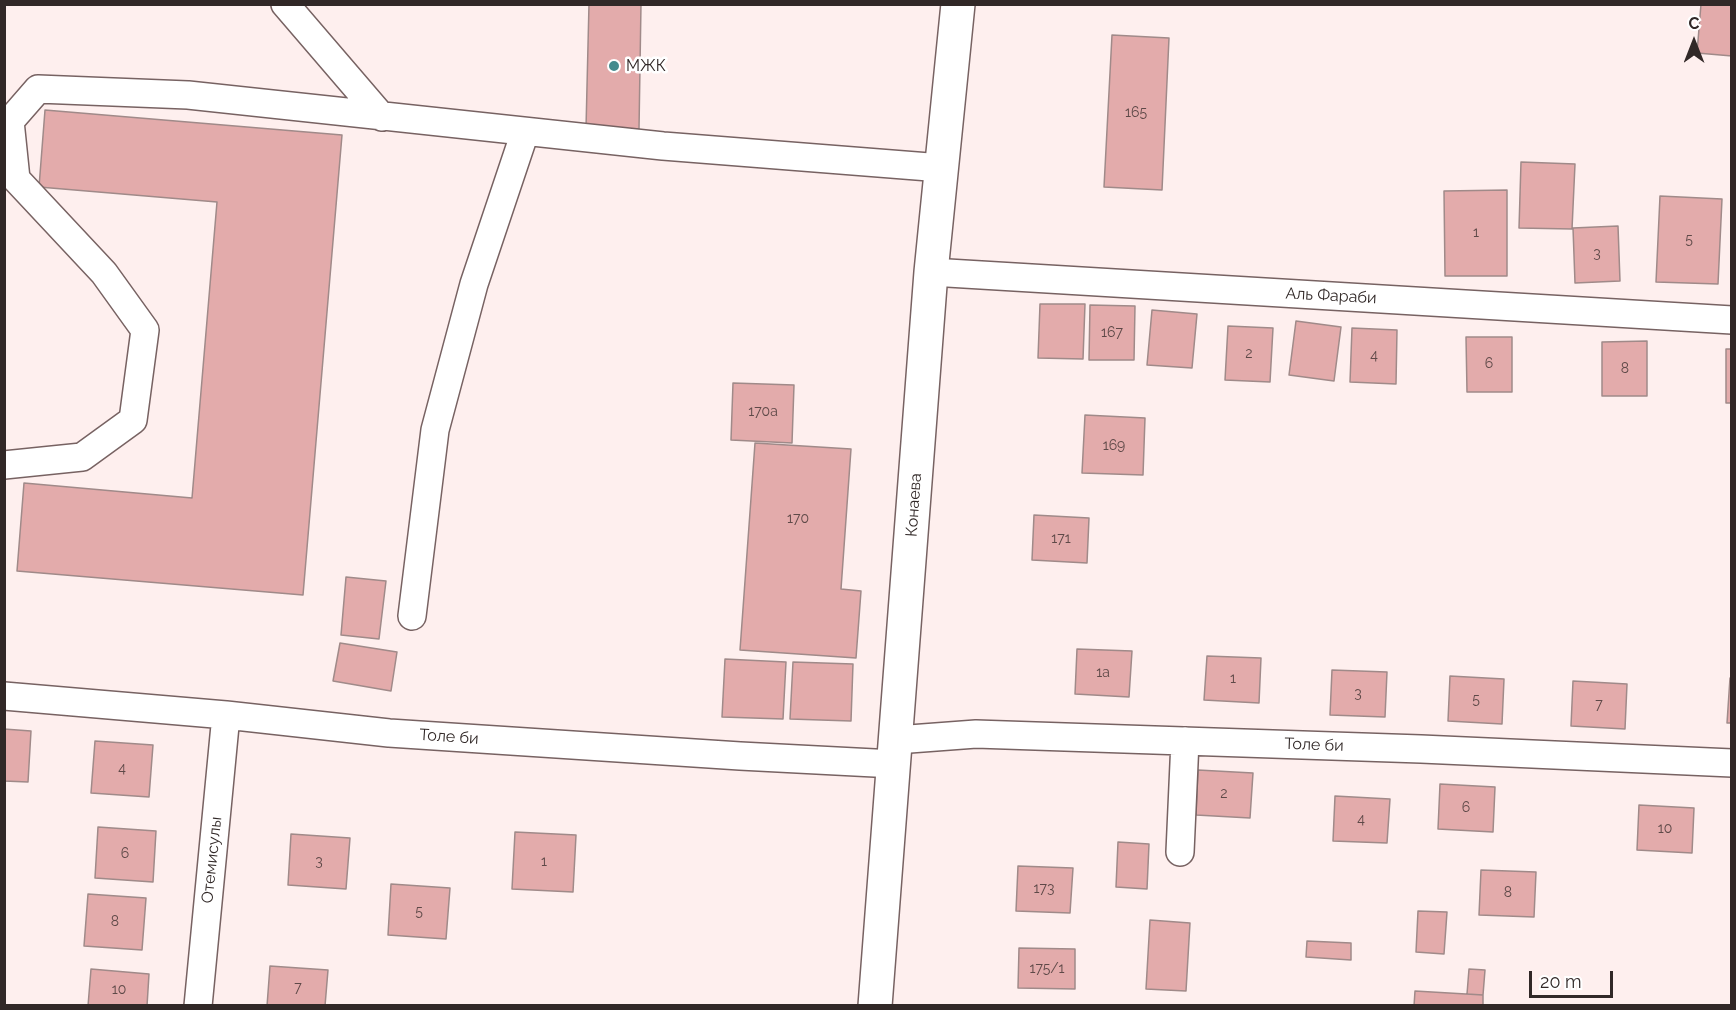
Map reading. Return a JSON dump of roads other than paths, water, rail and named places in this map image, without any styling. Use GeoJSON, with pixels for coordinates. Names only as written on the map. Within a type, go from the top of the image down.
{"type":"FeatureCollection","features":[{"type":"Feature","properties":{"kind":"main road","name":"Конаева"},"geometry":{"type":"LineString","coordinates":[[875,1005],[931,272],[958,4]]}},
{"type":"Feature","properties":{"kind":"street"},"geometry":{"type":"LineString","coordinates":[[285,4],[382,117]]}},
{"type":"Feature","properties":{"kind":"street"},"geometry":{"type":"LineString","coordinates":[[4,465],[82,457],[133,420],[145,330],[104,273],[16,179],[10,121],[38,89],[188,95],[663,146],[942,168]]}},
{"type":"Feature","properties":{"kind":"street"},"geometry":{"type":"LineString","coordinates":[[412,616],[435,430],[474,284],[525,132]]}},
{"type":"Feature","properties":{"kind":"street","name":"Аль Фараби"},"geometry":{"type":"LineString","coordinates":[[931,272],[1731,320]]}},
{"type":"Feature","properties":{"kind":"street","name":"Толе би"},"geometry":{"type":"LineString","coordinates":[[4,696],[226,715],[401,734],[740,756],[895,752],[976,734],[1421,749],[1731,763]]}},
{"type":"Feature","properties":{"kind":"street","name":"Отемисулы"},"geometry":{"type":"LineString","coordinates":[[198,1005],[226,715]]}},
{"type":"Feature","properties":{"kind":"street"},"geometry":{"type":"LineString","coordinates":[[1180,852],[1185,741]]}},
{"type":"Feature","properties":{"kind":"place","name":"МЖК"},"geometry":{"type":"Point","coordinates":[614,66]}}]}
